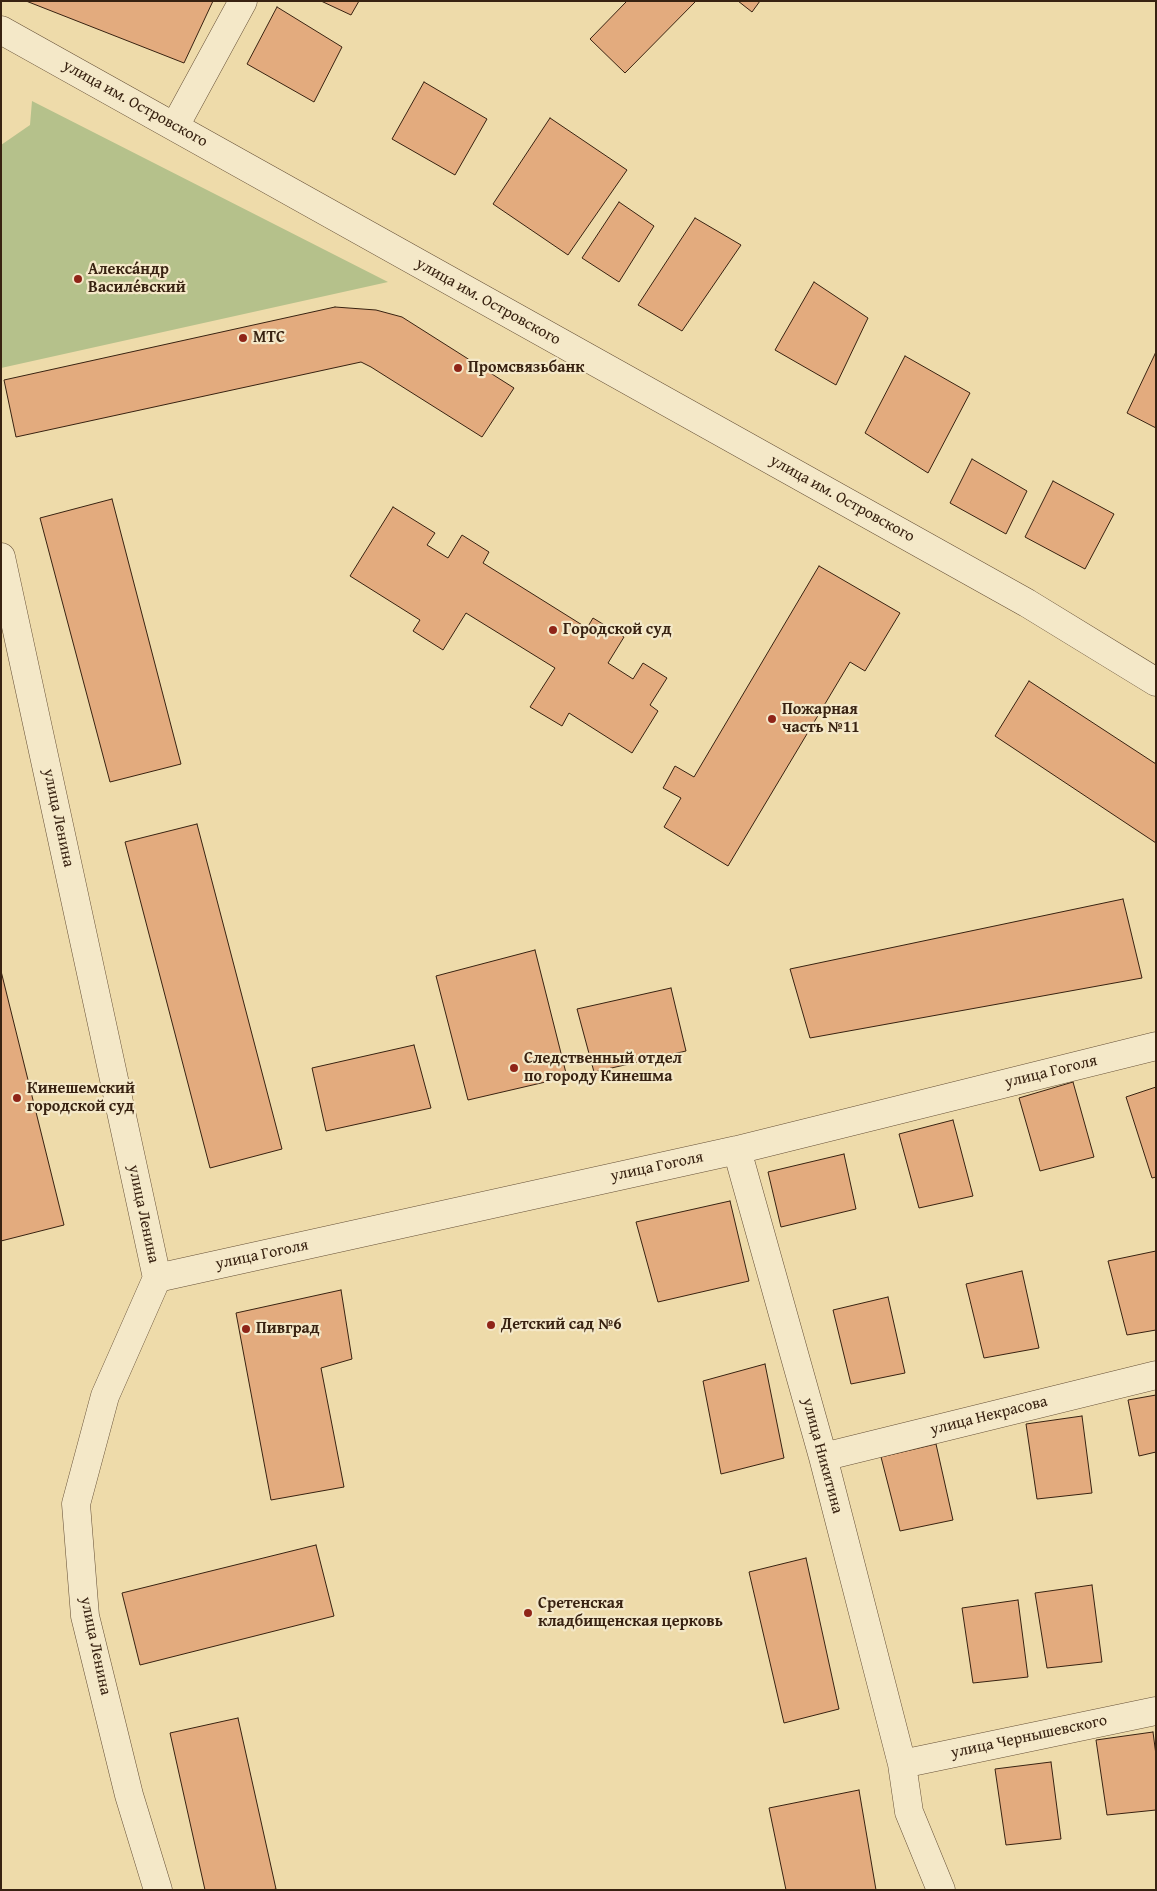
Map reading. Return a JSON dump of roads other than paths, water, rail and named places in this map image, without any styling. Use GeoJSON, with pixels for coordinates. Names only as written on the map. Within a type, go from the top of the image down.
{"type":"FeatureCollection","features":[{"type":"Feature","properties":{"kind":"street"},"geometry":{"type":"LineString","coordinates":[[175,126],[243,1]]}},
{"type":"Feature","properties":{"kind":"street","name":"улица им. Островского"},"geometry":{"type":"LineString","coordinates":[[1,30],[1028,603],[1156,682]]}},
{"type":"Feature","properties":{"kind":"street","name":"улица Ленина"},"geometry":{"type":"LineString","coordinates":[[1,557],[157,1278],[104,1396],[76,1504],[85,1616],[128,1795],[158,1890]]}},
{"type":"Feature","properties":{"kind":"street","name":"улица Гоголя"},"geometry":{"type":"LineString","coordinates":[[157,1278],[737,1150],[1156,1046]]}},
{"type":"Feature","properties":{"kind":"street","name":"улица Никитина"},"geometry":{"type":"LineString","coordinates":[[737,1150],[823,1457],[902,1764],[909,1812],[941,1890]]}},
{"type":"Feature","properties":{"kind":"street","name":"улица Некрасова"},"geometry":{"type":"LineString","coordinates":[[823,1457],[1156,1375]]}},
{"type":"Feature","properties":{"kind":"street","name":"улица Чернышевского"},"geometry":{"type":"LineString","coordinates":[[902,1764],[1156,1711]]}},
{"type":"Feature","properties":{"kind":"place","name":"Алекса́ндр Василе́вский"},"geometry":{"type":"Point","coordinates":[78,279]}},
{"type":"Feature","properties":{"kind":"place","name":"МТС"},"geometry":{"type":"Point","coordinates":[243,338]}},
{"type":"Feature","properties":{"kind":"place","name":"Промсвязьбанк"},"geometry":{"type":"Point","coordinates":[458,368]}},
{"type":"Feature","properties":{"kind":"place","name":"Городской суд"},"geometry":{"type":"Point","coordinates":[553,630]}},
{"type":"Feature","properties":{"kind":"place","name":"Пожарная часть №11"},"geometry":{"type":"Point","coordinates":[772,719]}},
{"type":"Feature","properties":{"kind":"place","name":"Следственный отдел по городу Кинешма"},"geometry":{"type":"Point","coordinates":[514,1068]}},
{"type":"Feature","properties":{"kind":"place","name":"Кинешемский городской суд"},"geometry":{"type":"Point","coordinates":[17,1098]}},
{"type":"Feature","properties":{"kind":"place","name":"Детский сад №6"},"geometry":{"type":"Point","coordinates":[491,1325]}},
{"type":"Feature","properties":{"kind":"place","name":"Пивград"},"geometry":{"type":"Point","coordinates":[246,1329]}},
{"type":"Feature","properties":{"kind":"place","name":"Сретенская кладбищенская церковь"},"geometry":{"type":"Point","coordinates":[528,1613]}}]}
